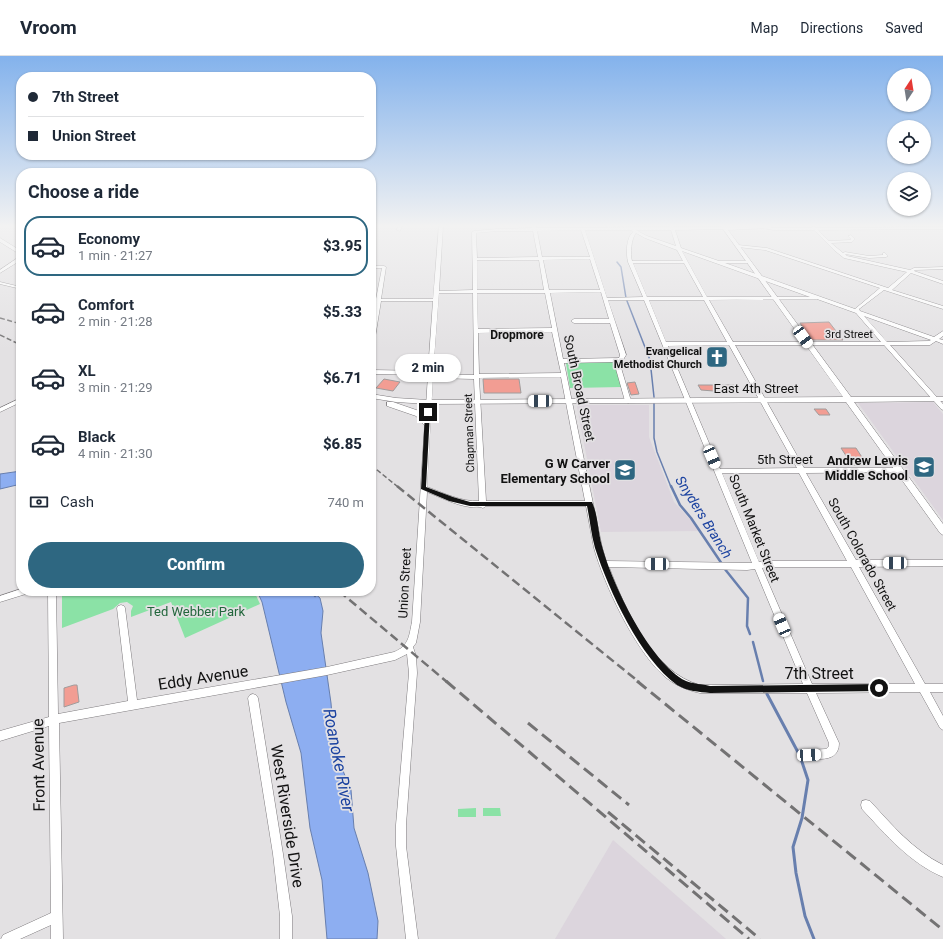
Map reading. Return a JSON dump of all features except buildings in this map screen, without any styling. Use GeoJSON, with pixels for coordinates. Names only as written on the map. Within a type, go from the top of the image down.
{"type":"FeatureCollection","features":[{"type":"Feature","properties":{"kind":"main road"},"geometry":{"type":"LineString","coordinates":[[753,267],[943,531]]}},
{"type":"Feature","properties":{"kind":"main road","name":"East 4th Street"},"geometry":{"type":"LineString","coordinates":[[376,397],[428,402],[939,399]]}},
{"type":"Feature","properties":{"kind":"main road"},"geometry":{"type":"LineString","coordinates":[[376,398],[419,414],[427,424]]}},
{"type":"Feature","properties":{"kind":"street"},"geometry":{"type":"LineString","coordinates":[[376,313],[384,267]]}},
{"type":"Feature","properties":{"kind":"street","name":"Union Street"},"geometry":{"type":"LineString","coordinates":[[412,939],[401,846],[413,672],[412,656],[409,647],[413,640],[416,622],[428,402],[438,267]]}},
{"type":"Feature","properties":{"kind":"street","name":"Chapman Street"},"geometry":{"type":"LineString","coordinates":[[474,267],[476,377],[483,505]]}},
{"type":"Feature","properties":{"kind":"street","name":"South Broad Street"},"geometry":{"type":"LineString","coordinates":[[543,267],[590,503],[604,564],[618,597],[645,645],[664,670],[681,683],[690,687],[720,689]]}},
{"type":"Feature","properties":{"kind":"street"},"geometry":{"type":"LineString","coordinates":[[561,361],[616,360],[622,358],[623,352],[595,267]]}},
{"type":"Feature","properties":{"kind":"street","name":"South Market Street"},"geometry":{"type":"LineString","coordinates":[[632,267],[757,566],[834,743],[832,752],[828,754],[809,755]]}},
{"type":"Feature","properties":{"kind":"street","name":"South Colorado Street"},"geometry":{"type":"LineString","coordinates":[[688,267],[943,725]]}},
{"type":"Feature","properties":{"kind":"street"},"geometry":{"type":"LineString","coordinates":[[731,267],[861,316],[935,341],[943,342]]}},
{"type":"Feature","properties":{"kind":"street"},"geometry":{"type":"LineString","coordinates":[[819,267],[943,308]]}},
{"type":"Feature","properties":{"kind":"street"},"geometry":{"type":"LineString","coordinates":[[889,267],[911,272],[943,283]]}},
{"type":"Feature","properties":{"kind":"street"},"geometry":{"type":"LineString","coordinates":[[889,290],[918,268],[943,268]]}},
{"type":"Feature","properties":{"kind":"street"},"geometry":{"type":"LineString","coordinates":[[0,282],[16,287]]}},
{"type":"Feature","properties":{"kind":"street"},"geometry":{"type":"LineString","coordinates":[[857,311],[857,309],[883,288]]}},
{"type":"Feature","properties":{"kind":"street"},"geometry":{"type":"LineString","coordinates":[[436,292],[603,291]]}},
{"type":"Feature","properties":{"kind":"street"},"geometry":{"type":"LineString","coordinates":[[606,299],[815,298],[857,311],[935,341],[943,346]]}},
{"type":"Feature","properties":{"kind":"street"},"geometry":{"type":"LineString","coordinates":[[378,300],[436,300]]}},
{"type":"Feature","properties":{"kind":"street"},"geometry":{"type":"LineString","coordinates":[[857,311],[886,344],[939,399],[943,408]]}},
{"type":"Feature","properties":{"kind":"street"},"geometry":{"type":"LineString","coordinates":[[574,321],[612,321]]}},
{"type":"Feature","properties":{"kind":"street"},"geometry":{"type":"LineString","coordinates":[[475,331],[555,330]]}},
{"type":"Feature","properties":{"kind":"street"},"geometry":{"type":"LineString","coordinates":[[935,341],[943,333]]}},
{"type":"Feature","properties":{"kind":"street","name":"3rd Street"},"geometry":{"type":"LineString","coordinates":[[665,344],[886,344],[935,341]]}},
{"type":"Feature","properties":{"kind":"street"},"geometry":{"type":"LineString","coordinates":[[616,360],[628,401]]}},
{"type":"Feature","properties":{"kind":"street"},"geometry":{"type":"LineString","coordinates":[[376,372],[476,377],[564,375]]}},
{"type":"Feature","properties":{"kind":"street"},"geometry":{"type":"LineString","coordinates":[[0,410],[16,402]]}},
{"type":"Feature","properties":{"kind":"street","name":"5th Street"},"geometry":{"type":"LineString","coordinates":[[718,471],[899,470]]}},
{"type":"Feature","properties":{"kind":"street"},"geometry":{"type":"LineString","coordinates":[[423,488],[462,502],[483,505],[590,503]]}},
{"type":"Feature","properties":{"kind":"street"},"geometry":{"type":"LineString","coordinates":[[604,564],[757,566],[772,564],[943,563]]}},
{"type":"Feature","properties":{"kind":"street"},"geometry":{"type":"LineString","coordinates":[[0,599],[16,594]]}},
{"type":"Feature","properties":{"kind":"street","name":"Front Avenue"},"geometry":{"type":"LineString","coordinates":[[52,596],[57,939]]}},
{"type":"Feature","properties":{"kind":"street"},"geometry":{"type":"LineString","coordinates":[[121,608],[133,704]]}},
{"type":"Feature","properties":{"kind":"street","name":"Eddy Avenue"},"geometry":{"type":"LineString","coordinates":[[0,736],[54,719],[327,671],[395,656],[409,647]]}},
{"type":"Feature","properties":{"kind":"street","name":"7th Street"},"geometry":{"type":"LineString","coordinates":[[720,689],[943,688]]}},
{"type":"Feature","properties":{"kind":"street","name":"West Riverside Drive"},"geometry":{"type":"LineString","coordinates":[[253,698],[278,854],[286,916],[286,939]]}},
{"type":"Feature","properties":{"kind":"street"},"geometry":{"type":"LineString","coordinates":[[866,805],[916,856],[943,870]]}},
{"type":"Feature","properties":{"kind":"street"},"geometry":{"type":"LineString","coordinates":[[7,939],[57,916]]}},
{"type":"Feature","properties":{"kind":"shaded area","name":"Andrew Lewis Middle School"},"geometry":{"type":"Polygon","coordinates":[[[933,402],[943,414],[943,520],[858,403],[933,402]]]}},
{"type":"Feature","properties":{"kind":"shaded area","name":"G W Carver Elementary School"},"geometry":{"type":"Polygon","coordinates":[[[578,405],[649,405],[649,437],[674,502],[701,531],[601,532],[577,407],[578,405]]]}},
{"type":"Feature","properties":{"kind":"shaded area"},"geometry":{"type":"Polygon","coordinates":[[[613,840],[726,939],[555,939],[613,840]]]}},
{"type":"Feature","properties":{"kind":"green space"},"geometry":{"type":"Polygon","coordinates":[[[614,362],[622,387],[570,388],[566,363],[614,362]]]}},
{"type":"Feature","properties":{"kind":"green space","name":"Ted Webber Park"},"geometry":{"type":"Polygon","coordinates":[[[62,596],[256,596],[260,604],[185,638],[171,602],[131,617],[133,606],[127,602],[120,603],[113,609],[62,628],[62,596]]]}},
{"type":"Feature","properties":{"kind":"green space"},"geometry":{"type":"Polygon","coordinates":[[[476,808],[476,817],[458,817],[458,809],[476,808]]]}},
{"type":"Feature","properties":{"kind":"green space"},"geometry":{"type":"Polygon","coordinates":[[[483,808],[500,808],[501,816],[483,816],[483,808]]]}},
{"type":"Feature","properties":{"kind":"water"},"geometry":{"type":"Polygon","coordinates":[[[16,472],[16,485],[0,489],[0,474],[16,472]]]}},
{"type":"Feature","properties":{"kind":"water","name":"Roanoke River"},"geometry":{"type":"Polygon","coordinates":[[[259,596],[318,596],[320,598],[323,611],[321,633],[331,703],[334,740],[341,766],[351,790],[354,828],[368,873],[378,921],[377,939],[327,939],[322,880],[310,828],[301,753],[286,702],[259,596]]]}},
{"type":"Feature","properties":{"kind":"waterway","name":"Snyders Branch"},"geometry":{"type":"LineString","coordinates":[[621,267],[626,298]]}},
{"type":"Feature","properties":{"kind":"waterway","name":"Snyders Branch"},"geometry":{"type":"LineString","coordinates":[[627,301],[650,360],[654,397]]}},
{"type":"Feature","properties":{"kind":"waterway","name":"Snyders Branch"},"geometry":{"type":"LineString","coordinates":[[654,404],[654,438],[657,452],[671,487]]}},
{"type":"Feature","properties":{"kind":"waterway","name":"Snyders Branch"},"geometry":{"type":"LineString","coordinates":[[671,486],[680,505],[691,518],[722,564]]}},
{"type":"Feature","properties":{"kind":"waterway","name":"Snyders Branch"},"geometry":{"type":"LineString","coordinates":[[724,568],[748,598],[747,626],[750,634]]}},
{"type":"Feature","properties":{"kind":"waterway","name":"Snyders Branch"},"geometry":{"type":"LineString","coordinates":[[753,642],[763,681]]}},
{"type":"Feature","properties":{"kind":"waterway","name":"Snyders Branch"},"geometry":{"type":"LineString","coordinates":[[767,694],[800,756],[808,780],[802,818],[793,847],[796,873],[805,916],[814,939]]}},
{"type":"Feature","properties":{"kind":"railway"},"geometry":{"type":"LineString","coordinates":[[0,318],[16,323]]}},
{"type":"Feature","properties":{"kind":"railway"},"geometry":{"type":"LineString","coordinates":[[0,335],[16,343]]}},
{"type":"Feature","properties":{"kind":"railway"},"geometry":{"type":"LineString","coordinates":[[376,469],[398,487]]}},
{"type":"Feature","properties":{"kind":"railway"},"geometry":{"type":"LineString","coordinates":[[397,486],[639,682]]}},
{"type":"Feature","properties":{"kind":"railway"},"geometry":{"type":"LineString","coordinates":[[345,596],[447,682]]}},
{"type":"Feature","properties":{"kind":"railway"},"geometry":{"type":"LineString","coordinates":[[446,681],[749,939]]}},
{"type":"Feature","properties":{"kind":"railway"},"geometry":{"type":"LineString","coordinates":[[637,681],[943,930]]}},
{"type":"Feature","properties":{"kind":"railway"},"geometry":{"type":"LineString","coordinates":[[528,723],[629,805]]}},
{"type":"Feature","properties":{"kind":"railway"},"geometry":{"type":"LineString","coordinates":[[608,812],[760,939]]}},
{"type":"Feature","properties":{"kind":"place","name":"Evangelical Methodist Church"},"geometry":{"type":"Point","coordinates":[717,357]}},
{"type":"Feature","properties":{"kind":"place","name":"Andrew Lewis Middle School"},"geometry":{"type":"Point","coordinates":[924,467]}},
{"type":"Feature","properties":{"kind":"place","name":"G W Carver Elementary School"},"geometry":{"type":"Point","coordinates":[625,470]}},
{"type":"Feature","properties":{"kind":"district","name":"Dropmore"},"geometry":{"type":"Point","coordinates":[517,335]}},
{"type":"Feature","properties":{"kind":"route"},"geometry":{"type":"LineString","coordinates":[[428,412],[423,488],[470,504],[509,505],[590,503],[598,546],[613,586],[624,608],[656,662],[673,678],[681,683],[690,687],[710,690],[747,688],[879,688]]}}]}
